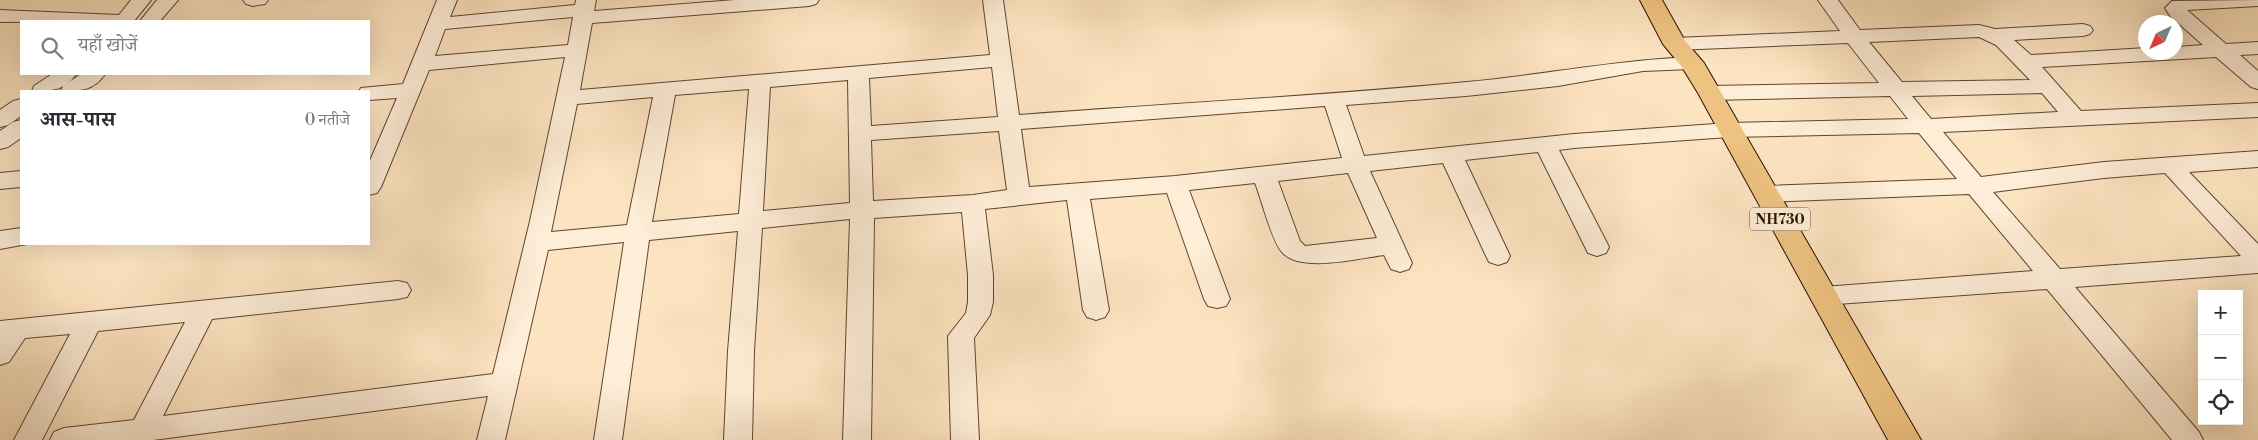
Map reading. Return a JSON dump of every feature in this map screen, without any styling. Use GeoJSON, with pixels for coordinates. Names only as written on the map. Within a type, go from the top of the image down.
{"type":"FeatureCollection","features":[{"type":"Feature","properties":{"kind":"highway","name":"NH730"},"geometry":{"type":"LineString","coordinates":[[1652,0],[1683,54],[1710,93],[1729,130],[1905,440]]}},
{"type":"Feature","properties":{"kind":"street"},"geometry":{"type":"LineString","coordinates":[[125,20],[142,0]]}},
{"type":"Feature","properties":{"kind":"street"},"geometry":{"type":"LineString","coordinates":[[151,20],[168,0]]}},
{"type":"Feature","properties":{"kind":"street"},"geometry":{"type":"LineString","coordinates":[[253,0],[258,0]]}},
{"type":"Feature","properties":{"kind":"street"},"geometry":{"type":"LineString","coordinates":[[370,182],[379,142],[410,90],[447,0]]}},
{"type":"Feature","properties":{"kind":"street"},"geometry":{"type":"LineString","coordinates":[[437,24],[585,9],[809,0]]}},
{"type":"Feature","properties":{"kind":"street"},"geometry":{"type":"LineString","coordinates":[[993,0],[1010,122],[1015,177],[1020,196]]}},
{"type":"Feature","properties":{"kind":"street"},"geometry":{"type":"LineString","coordinates":[[1828,0],[1855,38],[1924,126],[2189,440]]}},
{"type":"Feature","properties":{"kind":"street"},"geometry":{"type":"LineString","coordinates":[[2258,0],[2179,4],[2175,8],[2258,82]]}},
{"type":"Feature","properties":{"kind":"street"},"geometry":{"type":"LineString","coordinates":[[491,440],[538,242],[585,9]]}},
{"type":"Feature","properties":{"kind":"street"},"geometry":{"type":"LineString","coordinates":[[0,16],[99,20]]}},
{"type":"Feature","properties":{"kind":"street"},"geometry":{"type":"LineString","coordinates":[[860,134],[1466,90],[1558,79],[1643,65],[1683,54],[1855,38],[1979,31],[1993,34],[2083,30]]}},
{"type":"Feature","properties":{"kind":"street"},"geometry":{"type":"LineString","coordinates":[[1993,34],[2024,62],[2076,119]]}},
{"type":"Feature","properties":{"kind":"street"},"geometry":{"type":"LineString","coordinates":[[2024,62],[2258,48]]}},
{"type":"Feature","properties":{"kind":"street"},"geometry":{"type":"LineString","coordinates":[[421,64],[578,50]]}},
{"type":"Feature","properties":{"kind":"street"},"geometry":{"type":"LineString","coordinates":[[568,98],[1001,60]]}},
{"type":"Feature","properties":{"kind":"street"},"geometry":{"type":"LineString","coordinates":[[857,440],[862,210],[858,73]]}},
{"type":"Feature","properties":{"kind":"street"},"geometry":{"type":"LineString","coordinates":[[43,90],[65,75]]}},
{"type":"Feature","properties":{"kind":"street"},"geometry":{"type":"LineString","coordinates":[[72,90],[94,75]]}},
{"type":"Feature","properties":{"kind":"street"},"geometry":{"type":"LineString","coordinates":[[738,440],[741,351],[760,82]]}},
{"type":"Feature","properties":{"kind":"street"},"geometry":{"type":"LineString","coordinates":[[1710,93],[1896,91],[2046,86]]}},
{"type":"Feature","properties":{"kind":"street"},"geometry":{"type":"LineString","coordinates":[[370,93],[410,90]]}},
{"type":"Feature","properties":{"kind":"street"},"geometry":{"type":"LineString","coordinates":[[608,440],[638,232],[665,90]]}},
{"type":"Feature","properties":{"kind":"street"},"geometry":{"type":"LineString","coordinates":[[1264,175],[1290,246],[1298,253],[1308,255],[1396,254],[1356,165],[1333,99]]}},
{"type":"Feature","properties":{"kind":"street"},"geometry":{"type":"LineString","coordinates":[[0,142],[15,126],[20,109]]}},
{"type":"Feature","properties":{"kind":"street"},"geometry":{"type":"LineString","coordinates":[[538,242],[862,210],[973,203],[1020,196],[1175,184],[1545,144],[1729,130],[1924,126],[2258,110]]}},
{"type":"Feature","properties":{"kind":"street"},"geometry":{"type":"LineString","coordinates":[[1545,144],[1597,247]]}},
{"type":"Feature","properties":{"kind":"street"},"geometry":{"type":"LineString","coordinates":[[1451,154],[1498,256]]}},
{"type":"Feature","properties":{"kind":"street"},"geometry":{"type":"LineString","coordinates":[[1766,194],[1976,186],[2104,170],[2257,160]]}},
{"type":"Feature","properties":{"kind":"street"},"geometry":{"type":"LineString","coordinates":[[2170,165],[2258,259]]}},
{"type":"Feature","properties":{"kind":"street"},"geometry":{"type":"LineString","coordinates":[[0,181],[20,179]]}},
{"type":"Feature","properties":{"kind":"street"},"geometry":{"type":"LineString","coordinates":[[1175,184],[1217,299]]}},
{"type":"Feature","properties":{"kind":"street"},"geometry":{"type":"LineString","coordinates":[[1076,191],[1096,310]]}},
{"type":"Feature","properties":{"kind":"street"},"geometry":{"type":"LineString","coordinates":[[965,440],[961,336],[977,317],[980,301],[973,203]]}},
{"type":"Feature","properties":{"kind":"street"},"geometry":{"type":"LineString","coordinates":[[0,240],[20,237]]}},
{"type":"Feature","properties":{"kind":"street"},"geometry":{"type":"LineString","coordinates":[[1823,296],[2258,264]]}},
{"type":"Feature","properties":{"kind":"street"},"geometry":{"type":"LineString","coordinates":[[0,355],[9,330],[398,290]]}},
{"type":"Feature","properties":{"kind":"street"},"geometry":{"type":"LineString","coordinates":[[139,435],[204,309]]}},
{"type":"Feature","properties":{"kind":"street"},"geometry":{"type":"LineString","coordinates":[[28,440],[90,321]]}},
{"type":"Feature","properties":{"kind":"street"},"geometry":{"type":"LineString","coordinates":[[64,440],[139,435],[505,383]]}}]}
